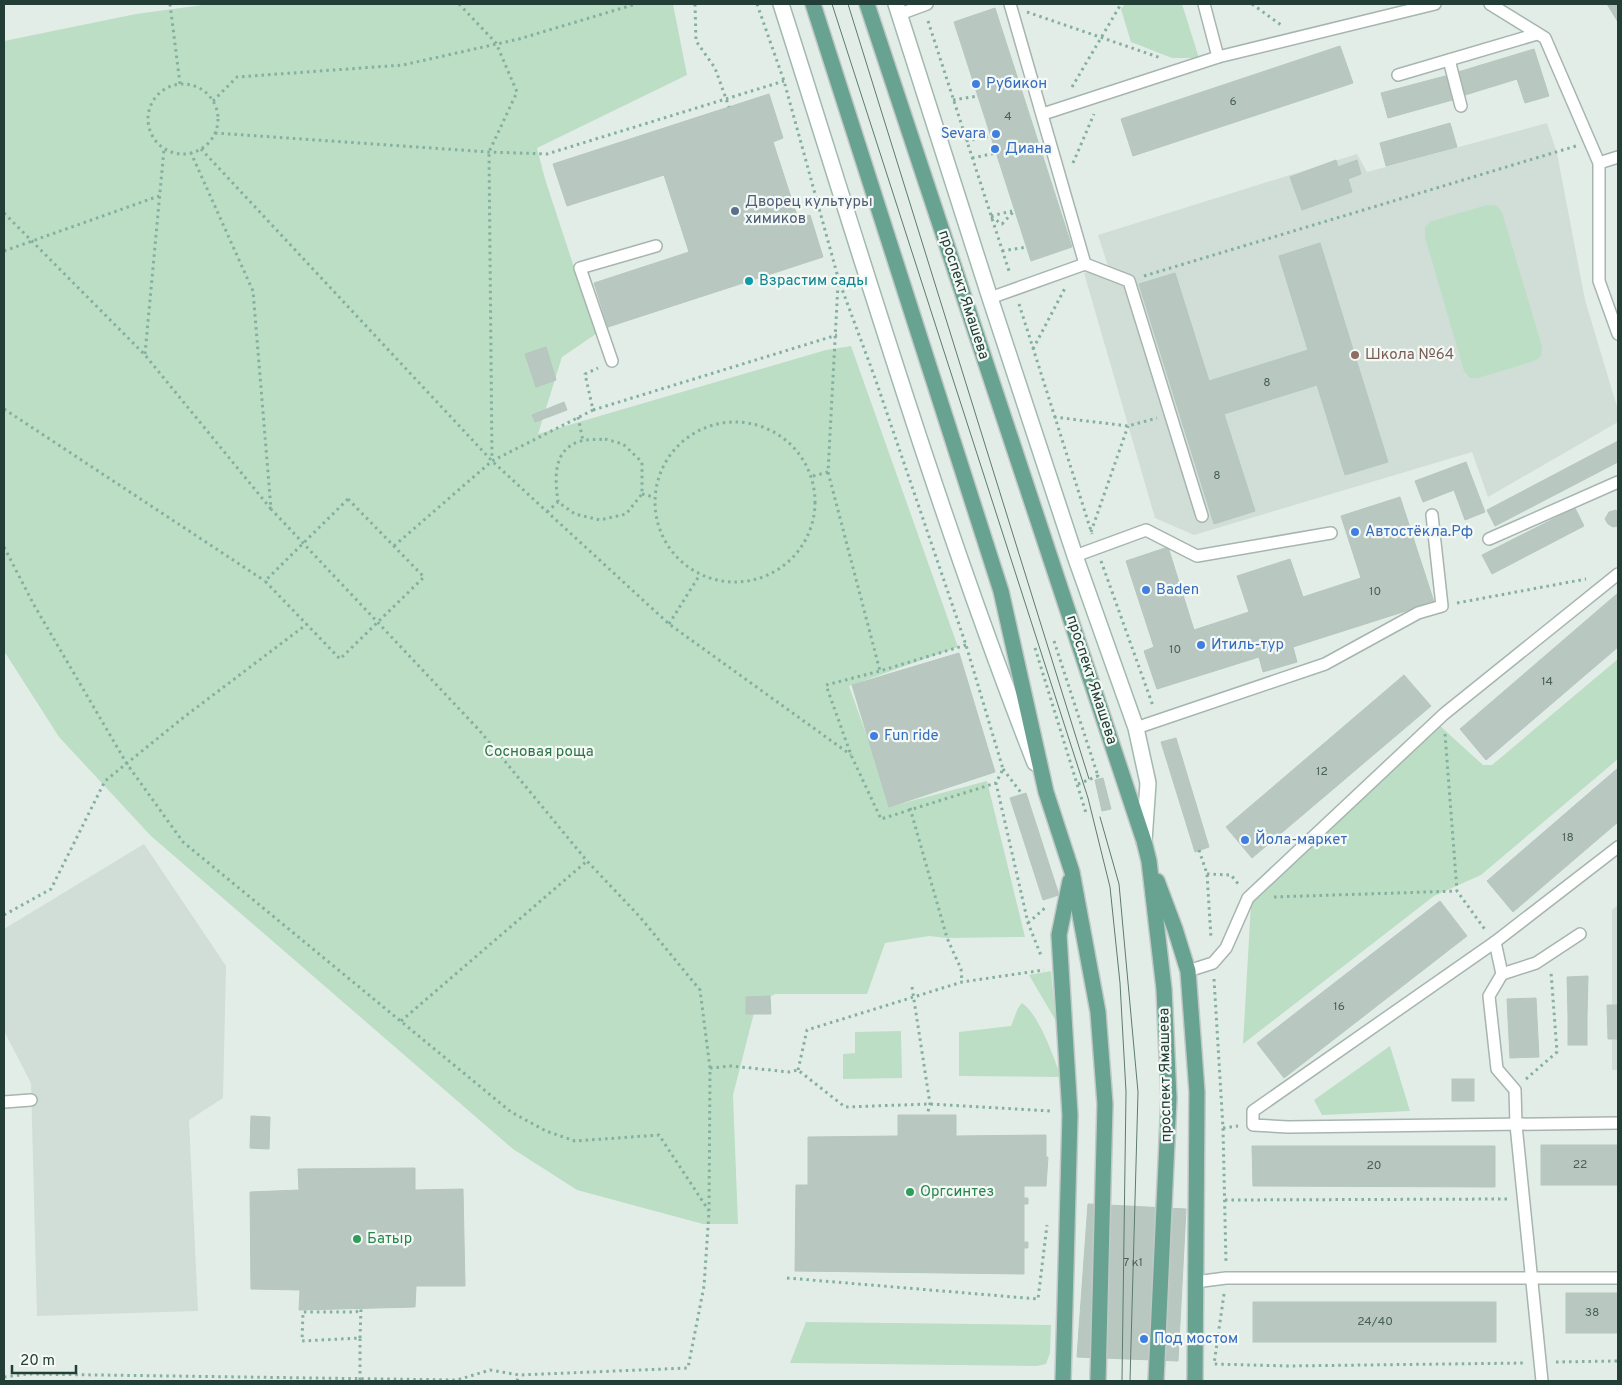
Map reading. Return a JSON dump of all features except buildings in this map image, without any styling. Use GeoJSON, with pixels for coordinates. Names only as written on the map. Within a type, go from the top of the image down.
{"type":"FeatureCollection","features":[{"type":"Feature","properties":{"kind":"main road"},"geometry":{"type":"LineString","coordinates":[[781,4],[868,281],[992,652],[1046,792],[1072,872],[1098,1012],[1105,1104],[1098,1381]]}},
{"type":"Feature","properties":{"kind":"main road"},"geometry":{"type":"LineString","coordinates":[[813,4],[1000,591],[1046,792]]}},
{"type":"Feature","properties":{"kind":"main road","name":"проспект Ямашева"},"geometry":{"type":"LineString","coordinates":[[867,4],[1144,841],[1149,861],[1164,988],[1169,1098],[1156,1381]]}},
{"type":"Feature","properties":{"kind":"main road"},"geometry":{"type":"LineString","coordinates":[[898,9],[1075,556],[1136,728],[1148,784],[1144,841]]}},
{"type":"Feature","properties":{"kind":"main road"},"geometry":{"type":"LineString","coordinates":[[1149,861],[1176,929],[1188,971],[1197,1092],[1195,1381]]}},
{"type":"Feature","properties":{"kind":"main road"},"geometry":{"type":"LineString","coordinates":[[1063,1381],[1070,1115],[1059,935],[1072,872]]}},
{"type":"Feature","properties":{"kind":"lane"},"geometry":{"type":"LineString","coordinates":[[898,9],[925,4]]}},
{"type":"Feature","properties":{"kind":"lane"},"geometry":{"type":"LineString","coordinates":[[1204,4],[1218,57]]}},
{"type":"Feature","properties":{"kind":"lane"},"geometry":{"type":"LineString","coordinates":[[1043,114],[1218,57],[1435,4]]}},
{"type":"Feature","properties":{"kind":"lane"},"geometry":{"type":"LineString","coordinates":[[1490,4],[1545,38],[1599,163],[1599,281],[1618,334]]}},
{"type":"Feature","properties":{"kind":"lane"},"geometry":{"type":"LineString","coordinates":[[1010,5],[1064,187],[1081,266]]}},
{"type":"Feature","properties":{"kind":"lane"},"geometry":{"type":"LineString","coordinates":[[1398,75],[1537,34]]}},
{"type":"Feature","properties":{"kind":"lane"},"geometry":{"type":"LineString","coordinates":[[1449,60],[1461,106]]}},
{"type":"Feature","properties":{"kind":"lane"},"geometry":{"type":"LineString","coordinates":[[1599,163],[1618,157]]}},
{"type":"Feature","properties":{"kind":"lane"},"geometry":{"type":"LineString","coordinates":[[612,361],[580,268],[656,246]]}},
{"type":"Feature","properties":{"kind":"lane"},"geometry":{"type":"LineString","coordinates":[[990,298],[1081,266],[1129,281],[1202,516]]}},
{"type":"Feature","properties":{"kind":"lane"},"geometry":{"type":"LineString","coordinates":[[1489,539],[1618,482]]}},
{"type":"Feature","properties":{"kind":"lane"},"geometry":{"type":"LineString","coordinates":[[1136,728],[1157,723],[1325,664],[1418,612],[1442,606],[1432,515]]}},
{"type":"Feature","properties":{"kind":"lane"},"geometry":{"type":"LineString","coordinates":[[1075,556],[1146,530],[1197,556],[1331,533]]}},
{"type":"Feature","properties":{"kind":"lane"},"geometry":{"type":"LineString","coordinates":[[1188,971],[1213,963],[1226,948],[1248,898],[1444,714],[1618,574]]}},
{"type":"Feature","properties":{"kind":"lane"},"geometry":{"type":"LineString","coordinates":[[1618,847],[1495,942],[1253,1110],[1253,1125],[1516,1126],[1618,1123]]}},
{"type":"Feature","properties":{"kind":"lane"},"geometry":{"type":"LineString","coordinates":[[1542,1381],[1516,1126],[1515,1090],[1497,1069],[1489,996],[1502,974],[1536,963],[1580,934]]}},
{"type":"Feature","properties":{"kind":"lane"},"geometry":{"type":"LineString","coordinates":[[1495,942],[1502,974]]}},
{"type":"Feature","properties":{"kind":"lane"},"geometry":{"type":"LineString","coordinates":[[4,1102],[30,1100]]}},
{"type":"Feature","properties":{"kind":"lane"},"geometry":{"type":"LineString","coordinates":[[1195,1282],[1226,1278],[1531,1276],[1618,1278]]}},
{"type":"Feature","properties":{"kind":"path"},"geometry":{"type":"LineString","coordinates":[[170,4],[180,84]]}},
{"type":"Feature","properties":{"kind":"path"},"geometry":{"type":"LineString","coordinates":[[458,4],[496,43],[517,92],[489,152],[492,461]]}},
{"type":"Feature","properties":{"kind":"path"},"geometry":{"type":"LineString","coordinates":[[213,101],[237,76],[403,65],[519,39],[636,4]]}},
{"type":"Feature","properties":{"kind":"path"},"geometry":{"type":"LineString","coordinates":[[695,4],[696,41],[715,68],[729,107]]}},
{"type":"Feature","properties":{"kind":"path"},"geometry":{"type":"LineString","coordinates":[[757,4],[784,81],[838,281],[875,378],[966,645],[1003,769],[1022,794]]}},
{"type":"Feature","properties":{"kind":"path"},"geometry":{"type":"LineString","coordinates":[[925,4],[953,100],[1015,289],[1032,349],[1091,532],[1157,723]]}},
{"type":"Feature","properties":{"kind":"path"},"geometry":{"type":"LineString","coordinates":[[1115,4],[1117,10]]}},
{"type":"Feature","properties":{"kind":"path"},"geometry":{"type":"LineString","coordinates":[[1058,110],[1121,4]]}},
{"type":"Feature","properties":{"kind":"path"},"geometry":{"type":"LineString","coordinates":[[1252,4],[1298,37]]}},
{"type":"Feature","properties":{"kind":"path"},"geometry":{"type":"LineString","coordinates":[[1010,5],[1187,67]]}},
{"type":"Feature","properties":{"kind":"path"},"geometry":{"type":"LineString","coordinates":[[215,133],[489,152],[547,154],[784,81]]}},
{"type":"Feature","properties":{"kind":"path"},"geometry":{"type":"LineString","coordinates":[[180,84],[199,89],[213,101],[217,112],[215,133],[201,149],[191,153],[177,154],[164,149],[154,139],[148,126],[148,112],[154,99],[165,88],[180,84]]}},
{"type":"Feature","properties":{"kind":"path"},"geometry":{"type":"LineString","coordinates":[[1064,187],[1102,95]]}},
{"type":"Feature","properties":{"kind":"path"},"geometry":{"type":"LineString","coordinates":[[953,100],[978,96]]}},
{"type":"Feature","properties":{"kind":"path"},"geometry":{"type":"LineString","coordinates":[[966,141],[991,136]]}},
{"type":"Feature","properties":{"kind":"path"},"geometry":{"type":"LineString","coordinates":[[145,355],[164,149]]}},
{"type":"Feature","properties":{"kind":"path"},"geometry":{"type":"LineString","coordinates":[[201,149],[492,461],[669,624],[851,755]]}},
{"type":"Feature","properties":{"kind":"path"},"geometry":{"type":"LineString","coordinates":[[191,153],[252,292],[271,510]]}},
{"type":"Feature","properties":{"kind":"path"},"geometry":{"type":"LineString","coordinates":[[972,158],[996,153]]}},
{"type":"Feature","properties":{"kind":"path"},"geometry":{"type":"LineString","coordinates":[[1129,281],[1557,153]]}},
{"type":"Feature","properties":{"kind":"path"},"geometry":{"type":"LineString","coordinates":[[4,251],[159,196]]}},
{"type":"Feature","properties":{"kind":"path"},"geometry":{"type":"LineString","coordinates":[[1014,211],[1002,224],[991,216],[1006,212],[1014,211]]}},
{"type":"Feature","properties":{"kind":"path"},"geometry":{"type":"LineString","coordinates":[[4,213],[30,242],[145,355],[271,510],[480,731],[587,861],[640,917],[700,990],[710,1068],[709,1212],[704,1286],[688,1368],[519,1375],[490,1370],[457,1380],[28,1374],[4,1377]]}},
{"type":"Feature","properties":{"kind":"path"},"geometry":{"type":"LineString","coordinates":[[1002,251],[1027,247]]}},
{"type":"Feature","properties":{"kind":"path"},"geometry":{"type":"LineString","coordinates":[[1032,349],[1081,266]]}},
{"type":"Feature","properties":{"kind":"path"},"geometry":{"type":"LineString","coordinates":[[838,281],[837,335],[828,472],[880,671]]}},
{"type":"Feature","properties":{"kind":"path"},"geometry":{"type":"LineString","coordinates":[[394,546],[492,461],[578,417],[593,410],[837,335]]}},
{"type":"Feature","properties":{"kind":"path"},"geometry":{"type":"LineString","coordinates":[[593,410],[585,374],[612,361]]}},
{"type":"Feature","properties":{"kind":"path"},"geometry":{"type":"LineString","coordinates":[[4,409],[265,581],[340,658],[424,577],[348,499],[265,581]]}},
{"type":"Feature","properties":{"kind":"path"},"geometry":{"type":"LineString","coordinates":[[1054,417],[1128,426],[1170,414]]}},
{"type":"Feature","properties":{"kind":"path"},"geometry":{"type":"LineString","coordinates":[[578,417],[584,441]]}},
{"type":"Feature","properties":{"kind":"path"},"geometry":{"type":"LineString","coordinates":[[741,421],[772,429],[797,449],[813,476],[816,508],[808,539],[789,564],[761,580],[730,584],[699,576],[674,556],[658,528],[654,497],[662,466],[682,441],[709,425],[741,421]]}},
{"type":"Feature","properties":{"kind":"path"},"geometry":{"type":"LineString","coordinates":[[1091,532],[1128,426]]}},
{"type":"Feature","properties":{"kind":"path"},"geometry":{"type":"LineString","coordinates":[[605,439],[623,444],[642,462],[642,494],[626,514],[600,520],[576,514],[558,502],[554,475],[564,451],[584,441],[605,439]]}},
{"type":"Feature","properties":{"kind":"path"},"geometry":{"type":"LineString","coordinates":[[813,476],[828,472]]}},
{"type":"Feature","properties":{"kind":"path"},"geometry":{"type":"LineString","coordinates":[[642,494],[654,497]]}},
{"type":"Feature","properties":{"kind":"path"},"geometry":{"type":"LineString","coordinates":[[548,512],[558,502]]}},
{"type":"Feature","properties":{"kind":"path"},"geometry":{"type":"LineString","coordinates":[[4,547],[34,605],[128,764],[183,842],[511,1112],[546,1131],[575,1141],[659,1135],[709,1212]]}},
{"type":"Feature","properties":{"kind":"path"},"geometry":{"type":"LineString","coordinates":[[669,624],[699,576]]}},
{"type":"Feature","properties":{"kind":"path"},"geometry":{"type":"LineString","coordinates":[[1442,606],[1589,578]]}},
{"type":"Feature","properties":{"kind":"path"},"geometry":{"type":"LineString","coordinates":[[4,915],[51,888],[105,781],[184,717],[307,624]]}},
{"type":"Feature","properties":{"kind":"path"},"geometry":{"type":"LineString","coordinates":[[1054,641],[1098,778],[1078,784]]}},
{"type":"Feature","properties":{"kind":"path"},"geometry":{"type":"LineString","coordinates":[[966,645],[826,685],[851,755],[881,819],[910,808],[996,783]]}},
{"type":"Feature","properties":{"kind":"path"},"geometry":{"type":"LineString","coordinates":[[1034,648],[1086,812]]}},
{"type":"Feature","properties":{"kind":"path"},"geometry":{"type":"LineString","coordinates":[[1444,714],[1457,891],[1495,942]]}},
{"type":"Feature","properties":{"kind":"path"},"geometry":{"type":"LineString","coordinates":[[798,1070],[807,1030],[962,982],[1047,969],[1034,944],[1028,923],[996,783],[1003,769]]}},
{"type":"Feature","properties":{"kind":"path"},"geometry":{"type":"LineString","coordinates":[[910,808],[947,938],[961,969],[962,982]]}},
{"type":"Feature","properties":{"kind":"path"},"geometry":{"type":"LineString","coordinates":[[1199,850],[1207,874],[1223,1128],[1226,1278],[1214,1364],[1287,1366],[1618,1361]]}},
{"type":"Feature","properties":{"kind":"path"},"geometry":{"type":"LineString","coordinates":[[401,1021],[587,861]]}},
{"type":"Feature","properties":{"kind":"path"},"geometry":{"type":"LineString","coordinates":[[1207,874],[1232,875],[1248,898],[1457,891]]}},
{"type":"Feature","properties":{"kind":"path"},"geometry":{"type":"LineString","coordinates":[[1028,923],[1047,906]]}},
{"type":"Feature","properties":{"kind":"path"},"geometry":{"type":"LineString","coordinates":[[1515,1090],[1556,1052],[1550,954]]}},
{"type":"Feature","properties":{"kind":"path"},"geometry":{"type":"LineString","coordinates":[[912,987],[930,1104],[927,1115]]}},
{"type":"Feature","properties":{"kind":"path"},"geometry":{"type":"LineString","coordinates":[[710,1068],[731,1066],[789,1072],[798,1070]]}},
{"type":"Feature","properties":{"kind":"path"},"geometry":{"type":"LineString","coordinates":[[798,1070],[845,1107],[930,1104],[1050,1111],[1050,1121]]}},
{"type":"Feature","properties":{"kind":"path"},"geometry":{"type":"LineString","coordinates":[[1225,1200],[1523,1198]]}},
{"type":"Feature","properties":{"kind":"path"},"geometry":{"type":"LineString","coordinates":[[787,1278],[1038,1299],[1048,1220]]}},
{"type":"Feature","properties":{"kind":"path"},"geometry":{"type":"LineString","coordinates":[[360,1338],[302,1341],[303,1312],[356,1312],[361,1309],[360,1380]]}},
{"type":"Feature","properties":{"kind":"path"},"geometry":{"type":"LineString","coordinates":[[517,1381],[519,1375]]}},
{"type":"Feature","properties":{"kind":"shaded area","name":"Школа №64"},"geometry":{"type":"Polygon","coordinates":[[[1547,123],[1557,153],[1585,300],[1618,410],[1618,422],[1488,497],[1472,452],[1194,535],[1155,518],[1084,273],[1108,266],[1098,235],[1357,154],[1367,172],[1547,123]]]}},
{"type":"Feature","properties":{"kind":"shaded area"},"geometry":{"type":"Polygon","coordinates":[[[144,844],[226,966],[223,1098],[189,1120],[198,1311],[37,1316],[31,1083],[4,1031],[4,929],[144,844]]]}},
{"type":"Feature","properties":{"kind":"shaded area"},"geometry":{"type":"Polygon","coordinates":[[[1618,905],[1618,1070],[1612,1070],[1612,910],[1618,905]]]}},
{"type":"Feature","properties":{"kind":"green space","name":"Сосновая роща"},"geometry":{"type":"Polygon","coordinates":[[[210,4],[673,4],[687,75],[537,148],[545,179],[596,334],[562,357],[538,434],[826,350],[851,346],[958,647],[849,686],[892,806],[987,781],[1025,937],[947,938],[929,936],[885,943],[867,994],[775,994],[756,1005],[733,1095],[738,1224],[703,1224],[577,1190],[513,1149],[151,836],[59,737],[4,651],[4,41],[136,14],[210,4]]]}},
{"type":"Feature","properties":{"kind":"green space"},"geometry":{"type":"Polygon","coordinates":[[[1125,4],[1182,4],[1199,58],[1172,58],[1131,42],[1121,9],[1125,4]]]}},
{"type":"Feature","properties":{"kind":"green space"},"geometry":{"type":"Polygon","coordinates":[[[1487,205],[1497,206],[1502,212],[1542,347],[1541,356],[1534,361],[1478,378],[1470,378],[1464,371],[1425,237],[1425,227],[1432,221],[1487,205]]]}},
{"type":"Feature","properties":{"kind":"green space"},"geometry":{"type":"Polygon","coordinates":[[[1618,659],[1618,759],[1481,875],[1434,896],[1243,1044],[1251,903],[1439,725],[1483,765],[1492,765],[1618,659]]]}},
{"type":"Feature","properties":{"kind":"green space"},"geometry":{"type":"Polygon","coordinates":[[[1051,971],[1056,1021],[1029,975],[1051,971]]]}},
{"type":"Feature","properties":{"kind":"green space"},"geometry":{"type":"Polygon","coordinates":[[[1022,1003],[1040,1026],[1061,1077],[959,1076],[959,1032],[1011,1026],[1022,1003]]]}},
{"type":"Feature","properties":{"kind":"green space"},"geometry":{"type":"Polygon","coordinates":[[[901,1031],[902,1078],[843,1079],[843,1054],[855,1053],[855,1032],[901,1031]]]}},
{"type":"Feature","properties":{"kind":"green space"},"geometry":{"type":"Polygon","coordinates":[[[1390,1046],[1410,1111],[1322,1115],[1314,1100],[1390,1046]]]}},
{"type":"Feature","properties":{"kind":"green space"},"geometry":{"type":"Polygon","coordinates":[[[806,1322],[1051,1325],[1050,1353],[1046,1364],[1037,1366],[790,1363],[806,1322]]]}},
{"type":"Feature","properties":{"kind":"tram line"},"geometry":{"type":"LineString","coordinates":[[832,4],[1088,798],[1110,887],[1120,983],[1126,1092],[1122,1381]]}},
{"type":"Feature","properties":{"kind":"tram line"},"geometry":{"type":"LineString","coordinates":[[848,4],[1089,779]]}},
{"type":"Feature","properties":{"kind":"tram line"},"geometry":{"type":"LineString","coordinates":[[1100,817],[1119,884],[1138,1092],[1130,1381]]}},
{"type":"Feature","properties":{"kind":"place","name":"Рубикон"},"geometry":{"type":"Point","coordinates":[976,84]}},
{"type":"Feature","properties":{"kind":"place","name":"Sevara"},"geometry":{"type":"Point","coordinates":[996,134]}},
{"type":"Feature","properties":{"kind":"place","name":"Диана"},"geometry":{"type":"Point","coordinates":[995,149]}},
{"type":"Feature","properties":{"kind":"place","name":"Дворец культуры химиков"},"geometry":{"type":"Point","coordinates":[735,211]}},
{"type":"Feature","properties":{"kind":"place","name":"Взрастим сады"},"geometry":{"type":"Point","coordinates":[749,281]}},
{"type":"Feature","properties":{"kind":"place","name":"Школа №64"},"geometry":{"type":"Point","coordinates":[1355,355]}},
{"type":"Feature","properties":{"kind":"place","name":"Автостёкла.Рф"},"geometry":{"type":"Point","coordinates":[1355,532]}},
{"type":"Feature","properties":{"kind":"place","name":"Baden"},"geometry":{"type":"Point","coordinates":[1146,590]}},
{"type":"Feature","properties":{"kind":"place","name":"Итиль-тур"},"geometry":{"type":"Point","coordinates":[1201,645]}},
{"type":"Feature","properties":{"kind":"place","name":"Fun ride"},"geometry":{"type":"Point","coordinates":[874,736]}},
{"type":"Feature","properties":{"kind":"place","name":"Йола-маркет"},"geometry":{"type":"Point","coordinates":[1245,840]}},
{"type":"Feature","properties":{"kind":"place","name":"Оргсинтез"},"geometry":{"type":"Point","coordinates":[910,1192]}},
{"type":"Feature","properties":{"kind":"place","name":"Батыр"},"geometry":{"type":"Point","coordinates":[357,1239]}},
{"type":"Feature","properties":{"kind":"place","name":"Под мостом"},"geometry":{"type":"Point","coordinates":[1144,1339]}}]}
